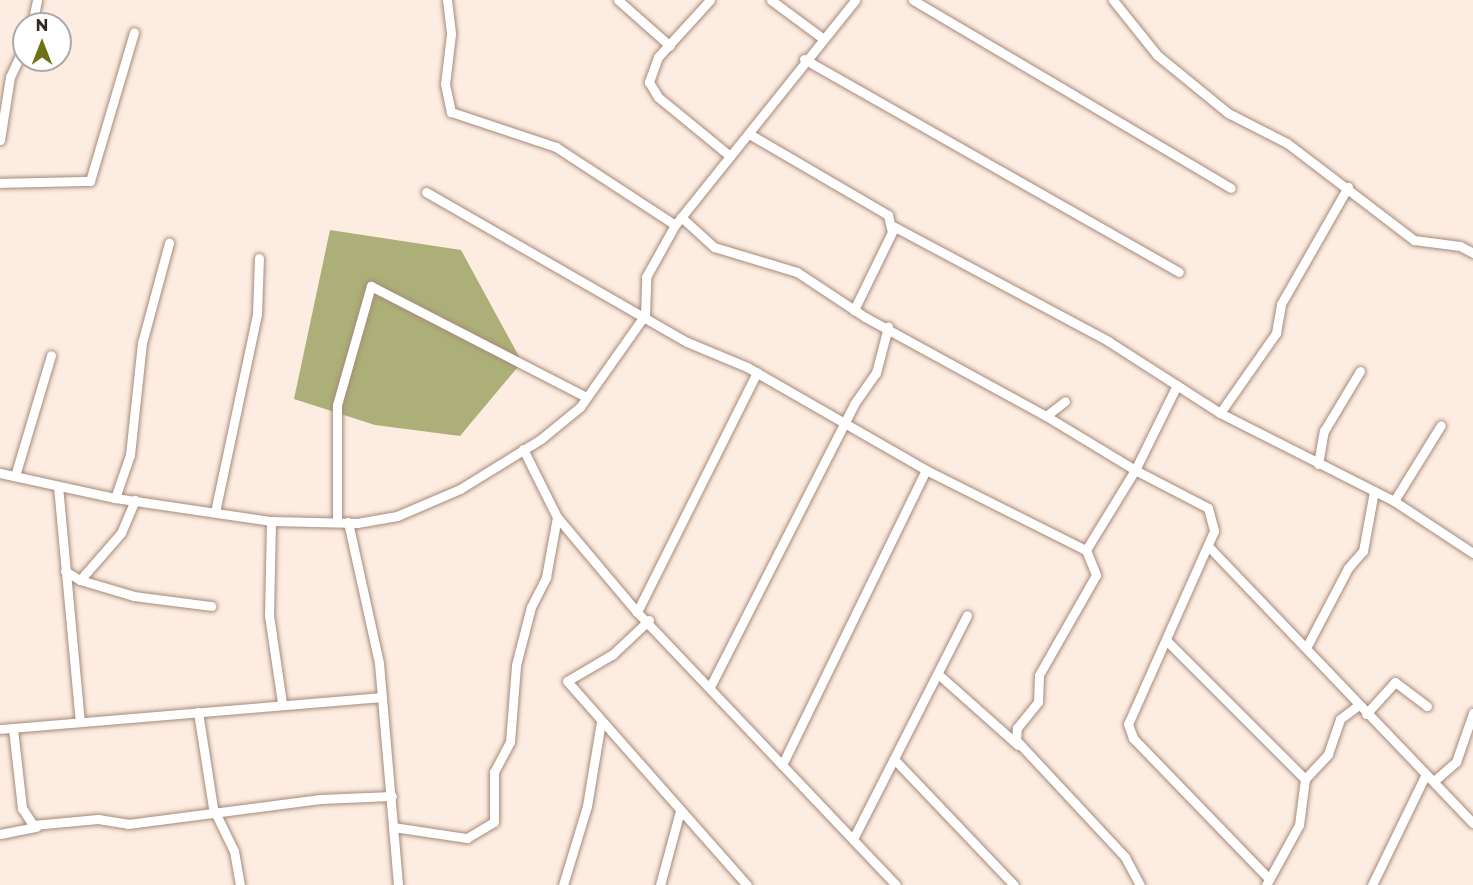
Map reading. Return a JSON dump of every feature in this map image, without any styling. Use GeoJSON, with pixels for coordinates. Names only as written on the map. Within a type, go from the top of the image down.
{"type":"FeatureCollection","features":[{"type":"Feature","properties":{"kind":"street"},"geometry":{"type":"LineString","coordinates":[[447,0],[451,34],[445,84],[451,112],[556,147],[678,221],[714,247],[797,272],[854,310],[1046,416],[1135,470],[1208,508],[1214,523],[1209,547],[1129,715],[1130,733],[1268,882],[1299,825],[1305,779],[1328,754],[1340,719],[1357,706]]}},
{"type":"Feature","properties":{"kind":"street"},"geometry":{"type":"LineString","coordinates":[[618,0],[670,46]]}},
{"type":"Feature","properties":{"kind":"street"},"geometry":{"type":"LineString","coordinates":[[710,0],[651,72],[652,90],[730,156]]}},
{"type":"Feature","properties":{"kind":"street"},"geometry":{"type":"LineString","coordinates":[[771,0],[821,37]]}},
{"type":"Feature","properties":{"kind":"street"},"geometry":{"type":"LineString","coordinates":[[0,473],[115,498],[271,521],[348,522],[397,516],[425,505],[523,449],[586,397],[645,315],[645,278],[678,221],[730,156],[751,135],[821,37],[855,0]]}},
{"type":"Feature","properties":{"kind":"street"},"geometry":{"type":"LineString","coordinates":[[913,0],[1231,188]]}},
{"type":"Feature","properties":{"kind":"street"},"geometry":{"type":"LineString","coordinates":[[1113,0],[1157,55],[1188,83],[1348,187],[1414,240],[1460,246],[1473,253]]}},
{"type":"Feature","properties":{"kind":"street"},"geometry":{"type":"LineString","coordinates":[[0,183],[90,181],[134,32]]}},
{"type":"Feature","properties":{"kind":"street"},"geometry":{"type":"LineString","coordinates":[[804,59],[1179,272]]}},
{"type":"Feature","properties":{"kind":"street"},"geometry":{"type":"LineString","coordinates":[[0,140],[12,72]]}},
{"type":"Feature","properties":{"kind":"street"},"geometry":{"type":"LineString","coordinates":[[751,135],[888,215],[893,226],[1108,341],[1220,413],[1394,501],[1473,553]]}},
{"type":"Feature","properties":{"kind":"street"},"geometry":{"type":"LineString","coordinates":[[1220,413],[1276,333],[1281,304],[1348,187]]}},
{"type":"Feature","properties":{"kind":"street"},"geometry":{"type":"LineString","coordinates":[[426,192],[645,315],[687,342],[757,372],[926,470],[1086,550],[1096,575],[1039,675],[1038,702],[1017,728],[1018,745]]}},
{"type":"Feature","properties":{"kind":"street"},"geometry":{"type":"LineString","coordinates":[[854,310],[893,226]]}},
{"type":"Feature","properties":{"kind":"street"},"geometry":{"type":"LineString","coordinates":[[115,498],[130,455],[142,343],[169,243]]}},
{"type":"Feature","properties":{"kind":"street"},"geometry":{"type":"LineString","coordinates":[[215,512],[257,314],[259,258]]}},
{"type":"Feature","properties":{"kind":"street"},"geometry":{"type":"LineString","coordinates":[[337,521],[338,405],[371,286],[586,397]]}},
{"type":"Feature","properties":{"kind":"street"},"geometry":{"type":"LineString","coordinates":[[711,684],[845,423],[876,373],[888,327]]}},
{"type":"Feature","properties":{"kind":"street"},"geometry":{"type":"LineString","coordinates":[[15,476],[51,355]]}},
{"type":"Feature","properties":{"kind":"street"},"geometry":{"type":"LineString","coordinates":[[1318,464],[1324,431],[1360,371]]}},
{"type":"Feature","properties":{"kind":"street"},"geometry":{"type":"LineString","coordinates":[[636,612],[757,372]]}},
{"type":"Feature","properties":{"kind":"street"},"geometry":{"type":"LineString","coordinates":[[1086,550],[1135,470],[1177,385]]}},
{"type":"Feature","properties":{"kind":"street"},"geometry":{"type":"LineString","coordinates":[[1046,416],[1065,401]]}},
{"type":"Feature","properties":{"kind":"street"},"geometry":{"type":"LineString","coordinates":[[1394,501],[1441,425]]}},
{"type":"Feature","properties":{"kind":"street"},"geometry":{"type":"LineString","coordinates":[[523,449],[557,517],[636,612],[649,620],[711,684],[782,765],[896,885]]}},
{"type":"Feature","properties":{"kind":"street"},"geometry":{"type":"LineString","coordinates":[[782,765],[926,470]]}},
{"type":"Feature","properties":{"kind":"street"},"geometry":{"type":"LineString","coordinates":[[58,486],[80,721]]}},
{"type":"Feature","properties":{"kind":"street"},"geometry":{"type":"LineString","coordinates":[[1306,648],[1348,568],[1363,551],[1374,491]]}},
{"type":"Feature","properties":{"kind":"street"},"geometry":{"type":"LineString","coordinates":[[80,580],[121,533],[135,500]]}},
{"type":"Feature","properties":{"kind":"street"},"geometry":{"type":"LineString","coordinates":[[393,827],[467,838],[494,822],[494,772],[510,742],[516,664],[531,607],[546,577],[557,517]]}},
{"type":"Feature","properties":{"kind":"street"},"geometry":{"type":"LineString","coordinates":[[271,521],[269,615],[282,703]]}},
{"type":"Feature","properties":{"kind":"street"},"geometry":{"type":"LineString","coordinates":[[348,522],[380,663],[398,885]]}},
{"type":"Feature","properties":{"kind":"street"},"geometry":{"type":"LineString","coordinates":[[1209,547],[1306,648],[1357,706],[1434,781],[1473,823]]}},
{"type":"Feature","properties":{"kind":"street"},"geometry":{"type":"LineString","coordinates":[[65,571],[80,580],[134,596],[211,606]]}},
{"type":"Feature","properties":{"kind":"street"},"geometry":{"type":"LineString","coordinates":[[853,839],[967,615]]}},
{"type":"Feature","properties":{"kind":"street"},"geometry":{"type":"LineString","coordinates":[[649,620],[613,654],[567,681],[747,885]]}},
{"type":"Feature","properties":{"kind":"street"},"geometry":{"type":"LineString","coordinates":[[1166,640],[1305,779]]}},
{"type":"Feature","properties":{"kind":"street"},"geometry":{"type":"LineString","coordinates":[[938,674],[1018,745],[1100,829],[1140,885]]}},
{"type":"Feature","properties":{"kind":"street"},"geometry":{"type":"LineString","coordinates":[[1366,714],[1395,682],[1427,706]]}},
{"type":"Feature","properties":{"kind":"street"},"geometry":{"type":"LineString","coordinates":[[0,729],[282,703],[381,697]]}},
{"type":"Feature","properties":{"kind":"street"},"geometry":{"type":"LineString","coordinates":[[198,712],[218,813],[240,885]]}},
{"type":"Feature","properties":{"kind":"street"},"geometry":{"type":"LineString","coordinates":[[1434,781],[1456,762],[1473,713]]}},
{"type":"Feature","properties":{"kind":"street"},"geometry":{"type":"LineString","coordinates":[[563,885],[586,806],[601,721]]}},
{"type":"Feature","properties":{"kind":"street"},"geometry":{"type":"LineString","coordinates":[[13,729],[24,818],[38,826]]}},
{"type":"Feature","properties":{"kind":"street"},"geometry":{"type":"LineString","coordinates":[[894,759],[1014,885]]}},
{"type":"Feature","properties":{"kind":"street"},"geometry":{"type":"LineString","coordinates":[[1372,885],[1426,774]]}},
{"type":"Feature","properties":{"kind":"street"},"geometry":{"type":"LineString","coordinates":[[0,834],[38,826],[106,819],[128,824],[320,799],[392,796]]}},
{"type":"Feature","properties":{"kind":"street"},"geometry":{"type":"LineString","coordinates":[[660,885],[680,811]]}},
{"type":"Feature","properties":{"kind":"green space"},"geometry":{"type":"Polygon","coordinates":[[[330,230],[461,250],[522,362],[460,436],[375,425],[294,399],[330,230]]]}}]}
